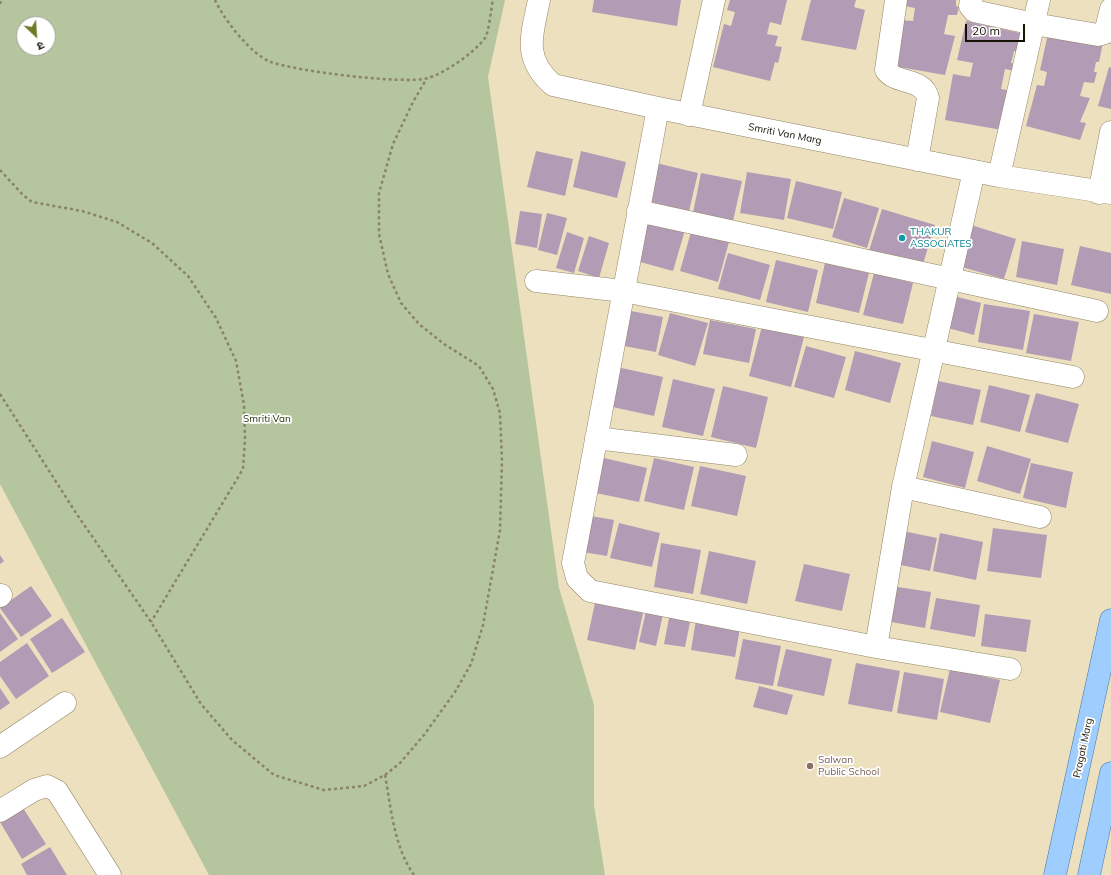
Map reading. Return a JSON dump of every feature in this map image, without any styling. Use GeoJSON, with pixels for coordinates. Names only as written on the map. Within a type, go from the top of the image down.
{"type":"FeatureCollection","features":[{"type":"Feature","properties":{"kind":"main road","name":"Pragati Marg"},"geometry":{"type":"LineString","coordinates":[[1055,875],[1111,620]]}},
{"type":"Feature","properties":{"kind":"main road"},"geometry":{"type":"LineString","coordinates":[[1089,875],[1111,773]]}},
{"type":"Feature","properties":{"kind":"street","name":"Smriti Van Marg"},"geometry":{"type":"LineString","coordinates":[[539,0],[531,37],[531,49],[534,61],[541,75],[553,85],[689,115],[917,160],[999,176],[1105,193]]}},
{"type":"Feature","properties":{"kind":"street"},"geometry":{"type":"LineString","coordinates":[[689,115],[714,0]]}},
{"type":"Feature","properties":{"kind":"street"},"geometry":{"type":"LineString","coordinates":[[896,0],[886,70],[890,76],[922,86],[926,91],[928,98],[917,160]]}},
{"type":"Feature","properties":{"kind":"street"},"geometry":{"type":"LineString","coordinates":[[971,0],[970,6],[974,11],[1034,24],[1102,35],[1105,33],[1111,9]]}},
{"type":"Feature","properties":{"kind":"street"},"geometry":{"type":"LineString","coordinates":[[999,176],[1039,0]]}},
{"type":"Feature","properties":{"kind":"street"},"geometry":{"type":"LineString","coordinates":[[658,108],[573,563],[576,578],[590,591],[876,647],[1010,669]]}},
{"type":"Feature","properties":{"kind":"street"},"geometry":{"type":"LineString","coordinates":[[1105,193],[1111,132]]}},
{"type":"Feature","properties":{"kind":"street"},"geometry":{"type":"LineString","coordinates":[[876,647],[903,487],[974,171]]}},
{"type":"Feature","properties":{"kind":"street"},"geometry":{"type":"LineString","coordinates":[[638,211],[1096,311]]}},
{"type":"Feature","properties":{"kind":"street"},"geometry":{"type":"LineString","coordinates":[[536,281],[623,291],[1073,377]]}},
{"type":"Feature","properties":{"kind":"street"},"geometry":{"type":"LineString","coordinates":[[596,438],[736,456]]}},
{"type":"Feature","properties":{"kind":"street"},"geometry":{"type":"LineString","coordinates":[[903,487],[1040,517]]}},
{"type":"Feature","properties":{"kind":"street"},"geometry":{"type":"LineString","coordinates":[[0,747],[64,703]]}},
{"type":"Feature","properties":{"kind":"street"},"geometry":{"type":"LineString","coordinates":[[0,810],[34,790],[47,786],[57,791],[110,875]]}},
{"type":"Feature","properties":{"kind":"path"},"geometry":{"type":"LineString","coordinates":[[0,4],[1,0]]}},
{"type":"Feature","properties":{"kind":"path"},"geometry":{"type":"LineString","coordinates":[[215,0],[222,15],[248,46],[270,62],[301,69],[388,80],[428,78],[464,59],[486,37],[493,0]]}},
{"type":"Feature","properties":{"kind":"path"},"geometry":{"type":"LineString","coordinates":[[0,394],[76,513],[151,622],[200,704],[232,740],[274,776],[324,790],[364,786],[385,775],[400,763],[424,735],[455,692],[471,664],[483,625],[500,530],[502,461],[500,413],[493,389],[479,366],[444,344],[419,324],[401,303],[388,274],[379,234],[379,194],[393,144],[413,102],[428,78]]}},
{"type":"Feature","properties":{"kind":"path"},"geometry":{"type":"LineString","coordinates":[[0,170],[18,190],[32,202],[82,211],[117,222],[152,243],[188,276],[216,318],[236,361],[244,405],[245,439],[243,469],[151,622]]}},
{"type":"Feature","properties":{"kind":"path"},"geometry":{"type":"LineString","coordinates":[[385,775],[396,834],[409,868],[414,875]]}},
{"type":"Feature","properties":{"kind":"green space","name":"Smriti Van"},"geometry":{"type":"Polygon","coordinates":[[[0,0],[505,0],[488,77],[559,588],[594,705],[594,805],[605,875],[209,875],[0,484],[0,0]]]}},
{"type":"Feature","properties":{"kind":"building"},"geometry":{"type":"Polygon","coordinates":[[[594,0],[681,0],[677,26],[592,12],[594,0]]]}},
{"type":"Feature","properties":{"kind":"building"},"geometry":{"type":"Polygon","coordinates":[[[730,0],[787,0],[781,25],[770,22],[767,34],[778,36],[775,46],[782,47],[778,63],[775,62],[770,81],[713,67],[724,24],[731,26],[735,12],[727,10],[730,0]]]}},
{"type":"Feature","properties":{"kind":"building"},"geometry":{"type":"Polygon","coordinates":[[[811,0],[856,0],[854,7],[865,10],[856,50],[801,40],[811,0]]]}},
{"type":"Feature","properties":{"kind":"building"},"geometry":{"type":"Polygon","coordinates":[[[900,0],[956,0],[956,6],[959,7],[957,15],[948,15],[944,34],[955,36],[945,75],[893,66],[901,20],[913,21],[915,8],[899,5],[900,0]]]}},
{"type":"Feature","properties":{"kind":"building"},"geometry":{"type":"Polygon","coordinates":[[[966,21],[1024,34],[1021,53],[1014,51],[1011,63],[1017,64],[1015,71],[1005,69],[1001,89],[1013,91],[1002,130],[945,120],[953,74],[970,77],[973,63],[957,60],[966,21]]]}},
{"type":"Feature","properties":{"kind":"building"},"geometry":{"type":"Polygon","coordinates":[[[1049,29],[1103,42],[1099,62],[1096,62],[1094,72],[1097,72],[1094,83],[1084,82],[1080,96],[1090,98],[1080,122],[1086,123],[1080,140],[1026,126],[1037,85],[1044,86],[1047,72],[1040,70],[1049,29]]]}},
{"type":"Feature","properties":{"kind":"building"},"geometry":{"type":"Polygon","coordinates":[[[1109,67],[1111,68],[1111,109],[1098,106],[1109,67]]]}},
{"type":"Feature","properties":{"kind":"building"},"geometry":{"type":"Polygon","coordinates":[[[536,151],[573,159],[565,196],[527,187],[536,151]]]}},
{"type":"Feature","properties":{"kind":"building"},"geometry":{"type":"Polygon","coordinates":[[[581,151],[626,162],[617,198],[573,187],[581,151]]]}},
{"type":"Feature","properties":{"kind":"building"},"geometry":{"type":"Polygon","coordinates":[[[656,163],[698,173],[689,211],[647,201],[656,163]]]}},
{"type":"Feature","properties":{"kind":"building"},"geometry":{"type":"Polygon","coordinates":[[[747,172],[791,179],[784,220],[740,213],[747,172]]]}},
{"type":"Feature","properties":{"kind":"building"},"geometry":{"type":"Polygon","coordinates":[[[701,173],[742,181],[733,221],[693,213],[701,173]]]}},
{"type":"Feature","properties":{"kind":"building"},"geometry":{"type":"Polygon","coordinates":[[[796,181],[842,192],[833,229],[787,218],[796,181]]]}},
{"type":"Feature","properties":{"kind":"building"},"geometry":{"type":"Polygon","coordinates":[[[844,198],[879,208],[867,248],[832,237],[844,198]]]}},
{"type":"Feature","properties":{"kind":"building","name":"THAKUR ASSOCIATES"},"geometry":{"type":"Polygon","coordinates":[[[882,209],[935,225],[922,267],[869,251],[882,209]]]}},
{"type":"Feature","properties":{"kind":"building"},"geometry":{"type":"Polygon","coordinates":[[[520,211],[542,214],[537,248],[515,244],[520,211]]]}},
{"type":"Feature","properties":{"kind":"building"},"geometry":{"type":"Polygon","coordinates":[[[547,213],[567,218],[557,255],[538,250],[547,213]]]}},
{"type":"Feature","properties":{"kind":"building"},"geometry":{"type":"Polygon","coordinates":[[[645,219],[685,230],[673,271],[633,260],[645,219]]]}},
{"type":"Feature","properties":{"kind":"building"},"geometry":{"type":"Polygon","coordinates":[[[971,225],[1016,239],[1004,279],[958,266],[971,225]]]}},
{"type":"Feature","properties":{"kind":"building"},"geometry":{"type":"Polygon","coordinates":[[[567,232],[584,238],[574,273],[556,268],[567,232]]]}},
{"type":"Feature","properties":{"kind":"building"},"geometry":{"type":"Polygon","coordinates":[[[691,232],[729,242],[718,282],[680,271],[691,232]]]}},
{"type":"Feature","properties":{"kind":"building"},"geometry":{"type":"Polygon","coordinates":[[[589,236],[609,243],[599,278],[578,271],[589,236]]]}},
{"type":"Feature","properties":{"kind":"building"},"geometry":{"type":"Polygon","coordinates":[[[1022,241],[1064,249],[1057,285],[1016,277],[1022,241]]]}},
{"type":"Feature","properties":{"kind":"building"},"geometry":{"type":"Polygon","coordinates":[[[1080,246],[1111,253],[1111,294],[1071,285],[1080,246]]]}},
{"type":"Feature","properties":{"kind":"building"},"geometry":{"type":"Polygon","coordinates":[[[728,253],[770,265],[760,300],[718,289],[728,253]]]}},
{"type":"Feature","properties":{"kind":"building"},"geometry":{"type":"Polygon","coordinates":[[[776,260],[818,270],[808,312],[766,302],[776,260]]]}},
{"type":"Feature","properties":{"kind":"building"},"geometry":{"type":"Polygon","coordinates":[[[825,263],[869,273],[859,313],[816,303],[825,263]]]}},
{"type":"Feature","properties":{"kind":"building"},"geometry":{"type":"Polygon","coordinates":[[[874,273],[913,283],[903,324],[863,315],[874,273]]]}},
{"type":"Feature","properties":{"kind":"building"},"geometry":{"type":"Polygon","coordinates":[[[950,295],[981,303],[974,335],[944,327],[950,295]]]}},
{"type":"Feature","properties":{"kind":"building"},"geometry":{"type":"Polygon","coordinates":[[[984,304],[1030,311],[1023,350],[978,342],[984,304]]]}},
{"type":"Feature","properties":{"kind":"building"},"geometry":{"type":"Polygon","coordinates":[[[631,311],[663,317],[656,352],[624,346],[631,311]]]}},
{"type":"Feature","properties":{"kind":"building"},"geometry":{"type":"Polygon","coordinates":[[[670,313],[708,323],[695,366],[658,355],[670,313]]]}},
{"type":"Feature","properties":{"kind":"building"},"geometry":{"type":"Polygon","coordinates":[[[1034,314],[1079,322],[1071,361],[1026,353],[1034,314]]]}},
{"type":"Feature","properties":{"kind":"building"},"geometry":{"type":"Polygon","coordinates":[[[710,320],[756,329],[749,363],[703,354],[710,320]]]}},
{"type":"Feature","properties":{"kind":"building"},"geometry":{"type":"Polygon","coordinates":[[[762,326],[804,337],[791,387],[749,376],[762,326]]]}},
{"type":"Feature","properties":{"kind":"building"},"geometry":{"type":"Polygon","coordinates":[[[806,346],[846,357],[834,398],[794,387],[806,346]]]}},
{"type":"Feature","properties":{"kind":"building"},"geometry":{"type":"Polygon","coordinates":[[[855,351],[901,363],[890,403],[845,390],[855,351]]]}},
{"type":"Feature","properties":{"kind":"building"},"geometry":{"type":"Polygon","coordinates":[[[617,367],[663,377],[654,416],[608,406],[617,367]]]}},
{"type":"Feature","properties":{"kind":"building"},"geometry":{"type":"Polygon","coordinates":[[[673,379],[715,389],[703,436],[662,427],[673,379]]]}},
{"type":"Feature","properties":{"kind":"building"},"geometry":{"type":"Polygon","coordinates":[[[938,381],[981,390],[973,425],[931,416],[938,381]]]}},
{"type":"Feature","properties":{"kind":"building"},"geometry":{"type":"Polygon","coordinates":[[[989,385],[1030,395],[1020,432],[980,422],[989,385]]]}},
{"type":"Feature","properties":{"kind":"building"},"geometry":{"type":"Polygon","coordinates":[[[723,386],[768,397],[756,448],[711,437],[723,386]]]}},
{"type":"Feature","properties":{"kind":"building"},"geometry":{"type":"Polygon","coordinates":[[[1036,393],[1079,404],[1068,443],[1025,432],[1036,393]]]}},
{"type":"Feature","properties":{"kind":"building"},"geometry":{"type":"Polygon","coordinates":[[[932,441],[974,452],[965,488],[923,477],[932,441]]]}},
{"type":"Feature","properties":{"kind":"building"},"geometry":{"type":"Polygon","coordinates":[[[987,446],[1031,459],[1020,494],[977,481],[987,446]]]}},
{"type":"Feature","properties":{"kind":"building"},"geometry":{"type":"Polygon","coordinates":[[[604,458],[647,468],[639,502],[596,493],[604,458]]]}},
{"type":"Feature","properties":{"kind":"building"},"geometry":{"type":"Polygon","coordinates":[[[654,458],[694,467],[684,510],[644,501],[654,458]]]}},
{"type":"Feature","properties":{"kind":"building"},"geometry":{"type":"Polygon","coordinates":[[[1031,463],[1073,472],[1066,508],[1023,498],[1031,463]]]}},
{"type":"Feature","properties":{"kind":"building"},"geometry":{"type":"Polygon","coordinates":[[[700,466],[746,476],[737,516],[691,506],[700,466]]]}},
{"type":"Feature","properties":{"kind":"building"},"geometry":{"type":"Polygon","coordinates":[[[591,516],[614,520],[607,556],[583,552],[591,516]]]}},
{"type":"Feature","properties":{"kind":"building"},"geometry":{"type":"Polygon","coordinates":[[[619,523],[660,533],[652,567],[610,558],[619,523]]]}},
{"type":"Feature","properties":{"kind":"building"},"geometry":{"type":"Polygon","coordinates":[[[993,528],[1047,535],[1041,578],[987,571],[993,528]]]}},
{"type":"Feature","properties":{"kind":"building"},"geometry":{"type":"Polygon","coordinates":[[[898,530],[937,538],[930,571],[891,563],[898,530]]]}},
{"type":"Feature","properties":{"kind":"building"},"geometry":{"type":"Polygon","coordinates":[[[940,533],[983,542],[976,580],[933,571],[940,533]]]}},
{"type":"Feature","properties":{"kind":"building"},"geometry":{"type":"Polygon","coordinates":[[[661,543],[701,550],[693,594],[654,587],[661,543]]]}},
{"type":"Feature","properties":{"kind":"building"},"geometry":{"type":"Polygon","coordinates":[[[709,551],[756,561],[747,604],[700,594],[709,551]]]}},
{"type":"Feature","properties":{"kind":"building"},"geometry":{"type":"Polygon","coordinates":[[[0,555],[4,561],[0,564],[0,555]]]}},
{"type":"Feature","properties":{"kind":"building"},"geometry":{"type":"Polygon","coordinates":[[[804,564],[850,574],[842,611],[795,601],[804,564]]]}},
{"type":"Feature","properties":{"kind":"building"},"geometry":{"type":"Polygon","coordinates":[[[31,586],[52,616],[21,637],[0,608],[31,586]]]}},
{"type":"Feature","properties":{"kind":"building"},"geometry":{"type":"Polygon","coordinates":[[[891,586],[931,592],[925,628],[885,621],[891,586]]]}},
{"type":"Feature","properties":{"kind":"building"},"geometry":{"type":"Polygon","coordinates":[[[936,598],[980,605],[975,637],[930,629],[936,598]]]}},
{"type":"Feature","properties":{"kind":"building"},"geometry":{"type":"Polygon","coordinates":[[[595,603],[643,613],[635,650],[587,640],[595,603]]]}},
{"type":"Feature","properties":{"kind":"building"},"geometry":{"type":"Polygon","coordinates":[[[647,607],[664,610],[656,646],[639,642],[647,607]]]}},
{"type":"Feature","properties":{"kind":"building"},"geometry":{"type":"Polygon","coordinates":[[[0,613],[18,639],[0,652],[0,613]]]}},
{"type":"Feature","properties":{"kind":"building"},"geometry":{"type":"Polygon","coordinates":[[[670,613],[691,617],[685,647],[664,644],[670,613]]]}},
{"type":"Feature","properties":{"kind":"building"},"geometry":{"type":"Polygon","coordinates":[[[697,614],[741,622],[735,657],[691,650],[697,614]]]}},
{"type":"Feature","properties":{"kind":"building"},"geometry":{"type":"Polygon","coordinates":[[[985,614],[1031,620],[1026,652],[981,646],[985,614]]]}},
{"type":"Feature","properties":{"kind":"building"},"geometry":{"type":"Polygon","coordinates":[[[62,618],[85,652],[52,673],[30,639],[62,618]]]}},
{"type":"Feature","properties":{"kind":"building"},"geometry":{"type":"Polygon","coordinates":[[[743,639],[781,646],[773,686],[735,679],[743,639]]]}},
{"type":"Feature","properties":{"kind":"building"},"geometry":{"type":"Polygon","coordinates":[[[27,643],[49,676],[16,699],[0,676],[0,662],[27,643]]]}},
{"type":"Feature","properties":{"kind":"building"},"geometry":{"type":"Polygon","coordinates":[[[786,649],[832,659],[824,696],[777,686],[786,649]]]}},
{"type":"Feature","properties":{"kind":"building"},"geometry":{"type":"Polygon","coordinates":[[[856,663],[900,671],[892,712],[848,704],[856,663]]]}},
{"type":"Feature","properties":{"kind":"building"},"geometry":{"type":"Polygon","coordinates":[[[950,669],[1000,680],[990,723],[940,712],[950,669]]]}},
{"type":"Feature","properties":{"kind":"building"},"geometry":{"type":"Polygon","coordinates":[[[904,672],[944,679],[937,720],[897,713],[904,672]]]}},
{"type":"Feature","properties":{"kind":"building"},"geometry":{"type":"Polygon","coordinates":[[[759,686],[793,695],[787,715],[753,707],[759,686]]]}},
{"type":"Feature","properties":{"kind":"building"},"geometry":{"type":"Polygon","coordinates":[[[0,688],[10,703],[0,710],[0,688]]]}},
{"type":"Feature","properties":{"kind":"building"},"geometry":{"type":"Polygon","coordinates":[[[23,808],[46,844],[22,859],[0,822],[23,808]]]}},
{"type":"Feature","properties":{"kind":"building"},"geometry":{"type":"Polygon","coordinates":[[[50,847],[67,875],[27,875],[21,864],[50,847]]]}},
{"type":"Feature","properties":{"kind":"place","name":"THAKUR ASSOCIATES"},"geometry":{"type":"Point","coordinates":[902,238]}},
{"type":"Feature","properties":{"kind":"place","name":"Salwan Public School"},"geometry":{"type":"Point","coordinates":[810,766]}}]}
